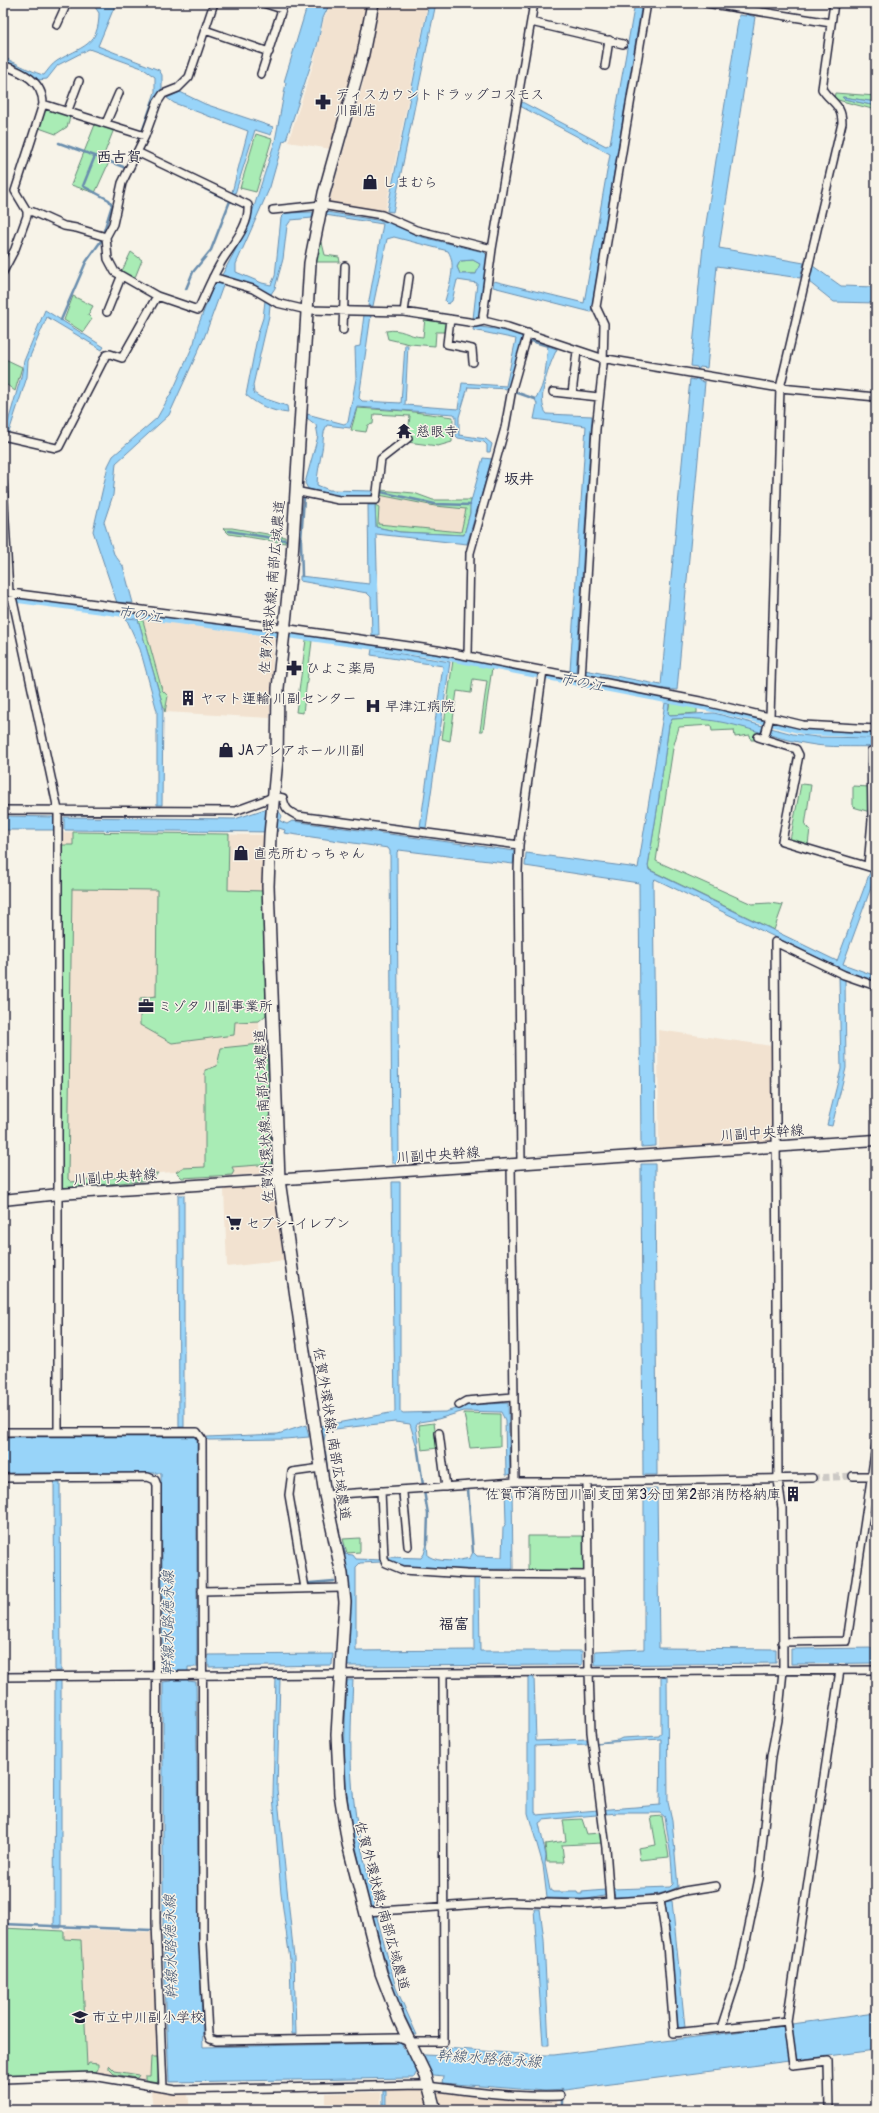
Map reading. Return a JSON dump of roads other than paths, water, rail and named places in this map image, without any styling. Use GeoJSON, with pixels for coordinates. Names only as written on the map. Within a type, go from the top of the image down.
{"type":"FeatureCollection","features":[{"type":"Feature","properties":{"kind":"main road","name":"佐賀外環状線; 南部広域農道"},"geometry":{"type":"LineString","coordinates":[[373,3],[363,54],[321,206],[310,263],[292,557],[283,628],[268,886],[279,1180],[325,1495],[345,1602],[336,1735],[340,1794],[348,1844],[381,1973],[399,2020],[428,2081],[435,2110]]}},
{"type":"Feature","properties":{"kind":"street"},"geometry":{"type":"LineString","coordinates":[[57,25],[67,3]]}},
{"type":"Feature","properties":{"kind":"street"},"geometry":{"type":"LineString","coordinates":[[137,152],[248,205],[243,225],[213,277],[198,310],[157,296],[121,277],[111,267],[108,259],[106,237],[112,224],[122,183],[137,152],[145,136],[157,103],[163,94],[178,88],[189,77],[214,3]]}},
{"type":"Feature","properties":{"kind":"street"},"geometry":{"type":"LineString","coordinates":[[262,74],[283,6],[263,3]]}},
{"type":"Feature","properties":{"kind":"street"},"geometry":{"type":"LineString","coordinates":[[484,321],[483,316],[492,249],[534,3]]}},
{"type":"Feature","properties":{"kind":"street"},"geometry":{"type":"LineString","coordinates":[[581,678],[599,397],[603,365],[601,358],[604,324],[596,306],[647,3]]}},
{"type":"Feature","properties":{"kind":"street"},"geometry":{"type":"LineString","coordinates":[[706,3],[831,23]]}},
{"type":"Feature","properties":{"kind":"street"},"geometry":{"type":"LineString","coordinates":[[834,3],[822,89],[827,98],[839,107],[842,113],[842,123],[780,388],[770,718],[761,738],[796,749],[800,755],[782,841],[876,869]]}},
{"type":"Feature","properties":{"kind":"street"},"geometry":{"type":"LineString","coordinates":[[867,3],[876,4]]}},
{"type":"Feature","properties":{"kind":"street"},"geometry":{"type":"LineString","coordinates":[[531,22],[623,44]]}},
{"type":"Feature","properties":{"kind":"street"},"geometry":{"type":"LineString","coordinates":[[205,30],[269,52]]}},
{"type":"Feature","properties":{"kind":"street"},"geometry":{"type":"LineString","coordinates":[[605,66],[609,40]]}},
{"type":"Feature","properties":{"kind":"street"},"geometry":{"type":"LineString","coordinates":[[3,65],[23,73],[39,87],[43,94],[43,104],[16,185],[17,196],[27,211],[22,233],[3,270]]}},
{"type":"Feature","properties":{"kind":"street"},"geometry":{"type":"LineString","coordinates":[[68,110],[79,81]]}},
{"type":"Feature","properties":{"kind":"street"},"geometry":{"type":"LineString","coordinates":[[106,123],[119,93]]}},
{"type":"Feature","properties":{"kind":"street"},"geometry":{"type":"LineString","coordinates":[[43,104],[68,110],[145,136]]}},
{"type":"Feature","properties":{"kind":"street"},"geometry":{"type":"LineString","coordinates":[[272,210],[321,206],[387,216],[416,230],[492,249]]}},
{"type":"Feature","properties":{"kind":"street"},"geometry":{"type":"LineString","coordinates":[[27,211],[33,212],[64,226],[106,237]]}},
{"type":"Feature","properties":{"kind":"street"},"geometry":{"type":"LineString","coordinates":[[343,330],[345,266]]}},
{"type":"Feature","properties":{"kind":"street"},"geometry":{"type":"LineString","coordinates":[[107,312],[121,277]]}},
{"type":"Feature","properties":{"kind":"street"},"geometry":{"type":"LineString","coordinates":[[213,277],[237,283],[285,306],[307,310],[404,312],[475,323],[484,321],[528,333],[601,358],[780,388],[876,397]]}},
{"type":"Feature","properties":{"kind":"street"},"geometry":{"type":"LineString","coordinates":[[404,312],[409,277]]}},
{"type":"Feature","properties":{"kind":"street"},"geometry":{"type":"LineString","coordinates":[[3,436],[56,448],[59,447],[106,355],[110,354],[122,358],[157,296]]}},
{"type":"Feature","properties":{"kind":"street"},"geometry":{"type":"LineString","coordinates":[[450,319],[448,344],[472,349],[473,362]]}},
{"type":"Feature","properties":{"kind":"street"},"geometry":{"type":"LineString","coordinates":[[468,655],[470,553],[505,428],[512,389],[528,333]]}},
{"type":"Feature","properties":{"kind":"street"},"geometry":{"type":"LineString","coordinates":[[572,394],[577,351]]}},
{"type":"Feature","properties":{"kind":"street"},"geometry":{"type":"LineString","coordinates":[[553,392],[599,397]]}},
{"type":"Feature","properties":{"kind":"street"},"geometry":{"type":"LineString","coordinates":[[295,491],[339,500],[376,500],[381,459],[408,438]]}},
{"type":"Feature","properties":{"kind":"street"},"geometry":{"type":"LineString","coordinates":[[3,483],[6,593],[13,601],[58,810],[58,1432]]}},
{"type":"Feature","properties":{"kind":"street"},"geometry":{"type":"LineString","coordinates":[[6,593],[283,628],[468,655],[706,702],[803,725],[876,729]]}},
{"type":"Feature","properties":{"kind":"street"},"geometry":{"type":"LineString","coordinates":[[515,1482],[513,1397],[519,845],[543,670]]}},
{"type":"Feature","properties":{"kind":"street"},"geometry":{"type":"LineString","coordinates":[[868,866],[872,820],[871,750]]}},
{"type":"Feature","properties":{"kind":"street"},"geometry":{"type":"LineString","coordinates":[[3,810],[235,811],[274,796],[283,798],[285,807],[288,811],[298,816],[519,845]]}},
{"type":"Feature","properties":{"kind":"street"},"geometry":{"type":"LineString","coordinates":[[721,2028],[740,1970],[759,1878],[783,1671],[782,1508],[778,1480],[775,942],[844,974],[876,986]]}},
{"type":"Feature","properties":{"kind":"street","name":"川副中央幹線"},"geometry":{"type":"LineString","coordinates":[[3,1200],[59,1194],[876,1140]]}},
{"type":"Feature","properties":{"kind":"street"},"geometry":{"type":"LineString","coordinates":[[458,1405],[466,1401],[513,1397]]}},
{"type":"Feature","properties":{"kind":"street"},"geometry":{"type":"LineString","coordinates":[[3,1432],[197,1432],[202,1438],[203,1944],[208,2034],[210,2039],[216,2041],[399,2038],[412,2046],[444,2042],[443,1673]]}},
{"type":"Feature","properties":{"kind":"street"},"geometry":{"type":"LineString","coordinates":[[439,1433],[446,1487]]}},
{"type":"Feature","properties":{"kind":"street"},"geometry":{"type":"LineString","coordinates":[[782,1642],[847,1641],[874,1476],[876,1446]]}},
{"type":"Feature","properties":{"kind":"street"},"geometry":{"type":"LineString","coordinates":[[305,1588],[289,1495],[292,1472],[321,1468]]}},
{"type":"Feature","properties":{"kind":"street"},"geometry":{"type":"LineString","coordinates":[[853,1476],[874,1476]]}},
{"type":"Feature","properties":{"kind":"street"},"geometry":{"type":"LineString","coordinates":[[3,1478],[148,1477],[155,1480],[157,1485],[156,1923],[163,2088]]}},
{"type":"Feature","properties":{"kind":"street"},"geometry":{"type":"LineString","coordinates":[[325,1495],[515,1482],[778,1480],[812,1478]]}},
{"type":"Feature","properties":{"kind":"street"},"geometry":{"type":"LineString","coordinates":[[587,1482],[589,1671],[592,1743],[601,1808],[609,1896]]}},
{"type":"Feature","properties":{"kind":"street"},"geometry":{"type":"LineString","coordinates":[[399,1490],[403,1493],[408,1546]]}},
{"type":"Feature","properties":{"kind":"street"},"geometry":{"type":"LineString","coordinates":[[381,1491],[384,1558],[386,1563],[403,1570],[466,1574],[588,1575]]}},
{"type":"Feature","properties":{"kind":"street"},"geometry":{"type":"LineString","coordinates":[[202,1591],[343,1588]]}},
{"type":"Feature","properties":{"kind":"street"},"geometry":{"type":"LineString","coordinates":[[829,2110],[828,2061],[794,2065],[787,2021],[840,1670]]}},
{"type":"Feature","properties":{"kind":"street"},"geometry":{"type":"LineString","coordinates":[[3,1677],[340,1672],[347,1674],[876,1670]]}},
{"type":"Feature","properties":{"kind":"street"},"geometry":{"type":"LineString","coordinates":[[366,1912],[508,1902],[581,1904],[609,1896],[660,1899],[684,1891],[716,1886]]}},
{"type":"Feature","properties":{"kind":"street"},"geometry":{"type":"LineString","coordinates":[[660,1899],[667,1945],[674,2033],[787,2021]]}},
{"type":"Feature","properties":{"kind":"street"},"geometry":{"type":"LineString","coordinates":[[3,2079],[93,2076],[151,2084],[175,2090],[428,2081],[440,2089],[518,2095],[560,2096]]}},
{"type":"Feature","properties":{"kind":"water"},"geometry":{"type":"Polygon","coordinates":[[[96,3],[116,3],[98,46],[159,70],[162,75],[162,90],[155,99],[142,130],[155,92],[155,77],[142,68],[89,49],[58,65],[47,79],[38,80],[24,70],[3,62],[3,57],[44,75],[55,62],[81,48],[92,39],[96,33],[98,24],[99,13],[95,7],[96,3]]]}},
{"type":"Feature","properties":{"kind":"water"},"geometry":{"type":"Polygon","coordinates":[[[308,3],[330,3],[323,18],[317,46],[286,140],[283,141],[270,187],[236,264],[236,272],[262,283],[271,285],[275,276],[281,218],[286,213],[313,212],[312,218],[291,220],[287,226],[283,259],[275,288],[271,294],[269,316],[253,385],[254,393],[260,397],[287,406],[288,413],[276,411],[266,407],[246,395],[258,333],[263,318],[266,292],[222,275],[245,232],[275,141],[286,83],[284,82],[308,3]]]}},
{"type":"Feature","properties":{"kind":"water"},"geometry":{"type":"Polygon","coordinates":[[[429,3],[436,3],[393,212],[387,211],[429,3]]]}},
{"type":"Feature","properties":{"kind":"water"},"geometry":{"type":"Polygon","coordinates":[[[635,3],[642,3],[591,312],[493,287],[494,281],[584,303],[610,154],[520,106],[522,102],[606,146],[610,144],[635,3]]]}},
{"type":"Feature","properties":{"kind":"water"},"geometry":{"type":"Polygon","coordinates":[[[746,14],[755,17],[719,248],[804,263],[800,278],[717,266],[707,368],[700,367],[698,370],[697,367],[691,366],[704,236],[739,15],[746,16],[746,14]]]}},
{"type":"Feature","properties":{"kind":"water"},"geometry":{"type":"Polygon","coordinates":[[[180,92],[205,104],[273,127],[271,135],[255,130],[234,197],[231,196],[248,131],[174,103],[167,98],[180,92]]]}},
{"type":"Feature","properties":{"kind":"water"},"geometry":{"type":"Polygon","coordinates":[[[842,97],[876,102],[876,106],[844,99],[842,97]]]}},
{"type":"Feature","properties":{"kind":"water"},"geometry":{"type":"Polygon","coordinates":[[[326,212],[389,222],[418,236],[484,252],[488,256],[479,317],[473,319],[477,283],[457,280],[452,301],[448,304],[445,301],[452,269],[451,257],[448,251],[394,237],[387,239],[373,306],[368,306],[383,224],[325,215],[326,212]],[[473,260],[460,261],[457,267],[460,274],[476,274],[480,264],[473,260]]]}},
{"type":"Feature","properties":{"kind":"water"},"geometry":{"type":"Polygon","coordinates":[[[813,266],[841,286],[876,287],[876,303],[834,302],[809,282],[813,266]]]}},
{"type":"Feature","properties":{"kind":"water"},"geometry":{"type":"Polygon","coordinates":[[[224,283],[204,338],[169,415],[116,463],[113,495],[104,522],[114,554],[123,566],[133,603],[117,603],[93,531],[108,466],[113,456],[157,418],[174,388],[194,343],[198,326],[214,284],[224,283]]]}},
{"type":"Feature","properties":{"kind":"water"},"geometry":{"type":"Polygon","coordinates":[[[45,310],[104,347],[102,350],[47,317],[28,361],[27,377],[9,432],[3,431],[3,421],[8,422],[24,361],[45,310]]]}},
{"type":"Feature","properties":{"kind":"water"},"geometry":{"type":"Polygon","coordinates":[[[364,315],[371,315],[359,398],[362,401],[401,403],[405,345],[408,345],[405,405],[458,409],[462,383],[506,386],[516,339],[473,330],[474,326],[508,331],[522,336],[524,340],[509,389],[468,387],[459,417],[459,435],[486,439],[492,444],[490,452],[487,452],[487,445],[484,442],[458,438],[456,436],[456,417],[454,414],[357,407],[350,428],[327,425],[325,428],[317,485],[329,490],[373,491],[372,496],[365,498],[348,498],[308,489],[305,483],[318,436],[316,425],[307,418],[307,414],[344,424],[348,422],[356,379],[355,347],[360,346],[364,315]]]}},
{"type":"Feature","properties":{"kind":"water"},"geometry":{"type":"Polygon","coordinates":[[[548,346],[557,349],[548,372],[543,391],[544,408],[547,414],[592,416],[576,672],[570,671],[586,426],[534,419],[537,404],[535,399],[539,394],[543,381],[548,346]]]}},
{"type":"Feature","properties":{"kind":"water"},"geometry":{"type":"Polygon","coordinates":[[[696,377],[699,378],[699,381],[705,382],[677,690],[664,689],[585,674],[585,670],[661,685],[690,379],[695,380],[696,377]]]}},
{"type":"Feature","properties":{"kind":"water"},"geometry":{"type":"Polygon","coordinates":[[[483,458],[492,459],[467,544],[376,534],[379,635],[372,635],[371,597],[367,593],[300,581],[300,576],[369,584],[368,505],[375,505],[376,527],[400,532],[464,535],[470,513],[470,505],[483,458]]]}},
{"type":"Feature","properties":{"kind":"water"},"geometry":{"type":"Polygon","coordinates":[[[126,618],[138,619],[163,706],[162,805],[157,805],[157,711],[140,649],[126,618]]]}},
{"type":"Feature","properties":{"kind":"water"},"geometry":{"type":"Polygon","coordinates":[[[372,649],[450,662],[426,828],[420,827],[443,666],[371,655],[372,649]]]}},
{"type":"Feature","properties":{"kind":"water"},"geometry":{"type":"Polygon","coordinates":[[[665,703],[669,704],[668,713],[670,715],[714,713],[793,734],[817,737],[876,738],[876,817],[874,747],[817,745],[774,736],[726,723],[709,720],[672,719],[669,725],[648,866],[649,870],[837,961],[870,872],[876,874],[843,964],[876,976],[876,982],[841,969],[655,879],[653,881],[656,1146],[641,1147],[639,883],[525,866],[526,853],[638,868],[665,703]]]}},
{"type":"Feature","properties":{"kind":"water"},"geometry":{"type":"Polygon","coordinates":[[[265,809],[278,810],[282,816],[280,821],[287,824],[292,821],[515,851],[513,864],[399,850],[397,852],[399,1163],[392,1163],[390,851],[388,848],[284,833],[285,830],[279,828],[277,832],[64,830],[64,817],[235,819],[265,809]]]}},
{"type":"Feature","properties":{"kind":"water"},"geometry":{"type":"Polygon","coordinates":[[[3,816],[54,817],[54,830],[3,830],[3,816]]]}},
{"type":"Feature","properties":{"kind":"water"},"geometry":{"type":"Polygon","coordinates":[[[876,817],[876,864],[872,863],[876,817]]]}},
{"type":"Feature","properties":{"kind":"water"},"geometry":{"type":"Polygon","coordinates":[[[839,976],[845,978],[846,1068],[832,1126],[827,1125],[841,1069],[839,976]]]}},
{"type":"Feature","properties":{"kind":"water"},"geometry":{"type":"Polygon","coordinates":[[[641,1164],[655,1164],[657,1475],[643,1475],[641,1164]]]}},
{"type":"Feature","properties":{"kind":"water"},"geometry":{"type":"Polygon","coordinates":[[[392,1182],[400,1182],[400,1411],[403,1413],[445,1412],[469,1405],[508,1403],[510,1474],[508,1475],[506,1475],[505,1420],[501,1412],[464,1411],[438,1419],[419,1422],[416,1426],[418,1443],[416,1444],[410,1424],[395,1422],[326,1430],[323,1446],[321,1426],[395,1412],[392,1182]]]}},
{"type":"Feature","properties":{"kind":"water"},"geometry":{"type":"Polygon","coordinates":[[[178,1195],[184,1195],[184,1427],[179,1427],[178,1195]]]}},
{"type":"Feature","properties":{"kind":"water"},"geometry":{"type":"Polygon","coordinates":[[[306,1425],[309,1437],[285,1439],[208,1440],[207,1437],[278,1434],[306,1425]]]}},
{"type":"Feature","properties":{"kind":"water","name":"幹線水路徳永線"},"geometry":{"type":"Polygon","coordinates":[[[3,1437],[195,1437],[197,1440],[197,1667],[188,1667],[188,1681],[196,1682],[199,1937],[203,2047],[401,2043],[407,2054],[444,2056],[445,2048],[534,2055],[554,2055],[783,2026],[785,2034],[793,2033],[792,2024],[876,2013],[876,2050],[797,2060],[795,2051],[787,2052],[789,2061],[565,2090],[545,2091],[442,2083],[443,2076],[416,2073],[414,2078],[169,2082],[163,1931],[163,1682],[171,1681],[171,1667],[163,1667],[161,1473],[3,1473],[3,1437]]]}},
{"type":"Feature","properties":{"kind":"water"},"geometry":{"type":"Polygon","coordinates":[[[54,1483],[60,1483],[61,1671],[55,1671],[54,1483]]]}},
{"type":"Feature","properties":{"kind":"water"},"geometry":{"type":"Polygon","coordinates":[[[505,1487],[512,1487],[513,1569],[429,1568],[398,1564],[390,1560],[389,1557],[421,1558],[427,1544],[428,1556],[438,1560],[454,1561],[470,1558],[473,1552],[477,1556],[502,1557],[503,1528],[506,1523],[505,1487]]]}},
{"type":"Feature","properties":{"kind":"water"},"geometry":{"type":"Polygon","coordinates":[[[644,1489],[657,1489],[659,1648],[776,1649],[776,1663],[595,1665],[595,1651],[644,1649],[644,1489]]]}},
{"type":"Feature","properties":{"kind":"water"},"geometry":{"type":"Polygon","coordinates":[[[344,1554],[353,1555],[356,1559],[382,1560],[381,1562],[360,1563],[356,1567],[356,1651],[474,1650],[474,1578],[479,1578],[480,1651],[582,1651],[582,1665],[347,1666],[350,1600],[344,1554]]]}},
{"type":"Feature","properties":{"kind":"water"},"geometry":{"type":"Polygon","coordinates":[[[876,1648],[876,1663],[791,1664],[791,1649],[876,1648]]]}},
{"type":"Feature","properties":{"kind":"water"},"geometry":{"type":"Polygon","coordinates":[[[333,1654],[332,1665],[209,1667],[208,1655],[333,1654]]]}},
{"type":"Feature","properties":{"kind":"water"},"geometry":{"type":"Polygon","coordinates":[[[528,1677],[534,1677],[536,1741],[587,1739],[587,1744],[535,1746],[535,1812],[537,1815],[660,1805],[661,1739],[596,1743],[618,1740],[622,1738],[659,1736],[661,1733],[661,1677],[667,1677],[668,1802],[672,1820],[678,1887],[656,1895],[615,1897],[614,1894],[588,1899],[547,1898],[543,1865],[528,1813],[528,1677]],[[617,1813],[543,1820],[539,1823],[546,1856],[545,1864],[550,1890],[553,1892],[577,1892],[578,1894],[582,1894],[582,1892],[605,1890],[606,1892],[614,1891],[614,1889],[670,1887],[673,1884],[671,1857],[665,1817],[660,1813],[617,1813]]]}},
{"type":"Feature","properties":{"kind":"water"},"geometry":{"type":"Polygon","coordinates":[[[276,1678],[280,1679],[277,1789],[294,1958],[296,2034],[292,2034],[290,1960],[281,1894],[273,1795],[276,1678]]]}},
{"type":"Feature","properties":{"kind":"water"},"geometry":{"type":"Polygon","coordinates":[[[55,1680],[61,1680],[61,1928],[54,1928],[55,1680]]]}},
{"type":"Feature","properties":{"kind":"water"},"geometry":{"type":"Polygon","coordinates":[[[347,1680],[353,1680],[351,1726],[352,1787],[360,1842],[375,1907],[370,1907],[354,1838],[347,1796],[345,1724],[347,1680]]]}},
{"type":"Feature","properties":{"kind":"water"},"geometry":{"type":"Polygon","coordinates":[[[672,1901],[685,2027],[678,2028],[665,1902],[672,1901]]]}},
{"type":"Feature","properties":{"kind":"water"},"geometry":{"type":"Polygon","coordinates":[[[534,1909],[540,1909],[544,1940],[549,2045],[543,2045],[534,1909]]]}},
{"type":"Feature","properties":{"kind":"water"},"geometry":{"type":"Polygon","coordinates":[[[372,1914],[376,1914],[396,1988],[417,2035],[414,2035],[394,1993],[372,1914]]]}},
{"type":"Feature","properties":{"kind":"water"},"geometry":{"type":"Polygon","coordinates":[[[383,2091],[386,2091],[386,2110],[383,2110],[383,2091]]]}},
{"type":"Feature","properties":{"kind":"waterway"},"geometry":{"type":"LineString","coordinates":[[59,143],[95,156]]}},
{"type":"Feature","properties":{"kind":"waterway"},"geometry":{"type":"LineString","coordinates":[[103,234],[112,205],[109,200],[83,186],[95,156],[126,168],[127,166]]}},
{"type":"Feature","properties":{"kind":"waterway"},"geometry":{"type":"LineString","coordinates":[[177,175],[199,186]]}},
{"type":"Feature","properties":{"kind":"waterway"},"geometry":{"type":"LineString","coordinates":[[205,189],[244,207]]}},
{"type":"Feature","properties":{"kind":"waterway"},"geometry":{"type":"LineString","coordinates":[[186,289],[193,272],[211,250],[230,201]]}},
{"type":"Feature","properties":{"kind":"waterway"},"geometry":{"type":"LineString","coordinates":[[61,320],[86,262],[101,241]]}},
{"type":"Feature","properties":{"kind":"waterway"},"geometry":{"type":"LineString","coordinates":[[531,341],[548,346]]}},
{"type":"Feature","properties":{"kind":"waterway"},"geometry":{"type":"LineString","coordinates":[[515,392],[535,399]]}},
{"type":"Feature","properties":{"kind":"waterway"},"geometry":{"type":"LineString","coordinates":[[381,492],[435,504],[470,505]]}},
{"type":"Feature","properties":{"kind":"waterway"},"geometry":{"type":"LineString","coordinates":[[302,576],[301,541],[304,498]]}},
{"type":"Feature","properties":{"kind":"waterway"},"geometry":{"type":"LineString","coordinates":[[229,531],[285,540]]}},
{"type":"Feature","properties":{"kind":"waterway","name":"市の江"},"geometry":{"type":"LineString","coordinates":[[3,597],[276,633]]}},
{"type":"Feature","properties":{"kind":"waterway","name":"市の江"},"geometry":{"type":"LineString","coordinates":[[288,634],[428,653],[718,709],[807,731],[876,734]]}},
{"type":"Feature","properties":{"kind":"waterway"},"geometry":{"type":"LineString","coordinates":[[417,1444],[423,1485]]}},
{"type":"Feature","properties":{"kind":"waterway"},"geometry":{"type":"LineString","coordinates":[[325,1452],[327,1471]]}},
{"type":"Feature","properties":{"kind":"waterway"},"geometry":{"type":"LineString","coordinates":[[328,1478],[330,1491]]}},
{"type":"Feature","properties":{"kind":"waterway"},"geometry":{"type":"LineString","coordinates":[[468,1489],[473,1552]]}},
{"type":"Feature","properties":{"kind":"waterway"},"geometry":{"type":"LineString","coordinates":[[424,1491],[428,1514],[427,1544]]}},
{"type":"Feature","properties":{"kind":"waterway"},"geometry":{"type":"LineString","coordinates":[[336,1521],[340,1538]]}},
{"type":"Feature","properties":{"kind":"waterway"},"geometry":{"type":"LineString","coordinates":[[342,1543],[345,1554]]}},
{"type":"Feature","properties":{"kind":"waterway"},"geometry":{"type":"LineString","coordinates":[[310,1583],[334,1581]]}},
{"type":"Feature","properties":{"kind":"waterway"},"geometry":{"type":"LineString","coordinates":[[3,1924],[151,1930]]}},
{"type":"Feature","properties":{"kind":"waterway"},"geometry":{"type":"LineString","coordinates":[[562,2089],[562,2110]]}},
{"type":"Feature","properties":{"kind":"tunnel"},"geometry":{"type":"LineString","coordinates":[[812,1478],[853,1476]]}},
{"type":"Feature","properties":{"kind":"place","name":"ディスカウントドラッグコスモス 川副店"},"geometry":{"type":"Point","coordinates":[323,102]}},
{"type":"Feature","properties":{"kind":"place","name":"しまむら"},"geometry":{"type":"Point","coordinates":[370,182]}},
{"type":"Feature","properties":{"kind":"place","name":"慈眼寺"},"geometry":{"type":"Point","coordinates":[404,431]}},
{"type":"Feature","properties":{"kind":"place","name":"ひよこ薬局"},"geometry":{"type":"Point","coordinates":[294,668]}},
{"type":"Feature","properties":{"kind":"place","name":"ヤマト運輸 川副センター"},"geometry":{"type":"Point","coordinates":[188,698]}},
{"type":"Feature","properties":{"kind":"place","name":"早津江病院"},"geometry":{"type":"Point","coordinates":[373,706]}},
{"type":"Feature","properties":{"kind":"place","name":"JAプレアホール川副"},"geometry":{"type":"Point","coordinates":[226,750]}},
{"type":"Feature","properties":{"kind":"place","name":"直売所むっちゃん"},"geometry":{"type":"Point","coordinates":[241,853]}},
{"type":"Feature","properties":{"kind":"place","name":"ミゾタ 川副事業所"},"geometry":{"type":"Point","coordinates":[146,1006]}},
{"type":"Feature","properties":{"kind":"place","name":"セブン-イレブン"},"geometry":{"type":"Point","coordinates":[234,1223]}},
{"type":"Feature","properties":{"kind":"place","name":"佐賀市消防団川副支団第3分団第2部消防格納庫"},"geometry":{"type":"Point","coordinates":[793,1494]}},
{"type":"Feature","properties":{"kind":"place","name":"市立中川副小学校"},"geometry":{"type":"Point","coordinates":[80,2017]}},
{"type":"Feature","properties":{"kind":"district","name":"西古賀"},"geometry":{"type":"Point","coordinates":[119,157]}},
{"type":"Feature","properties":{"kind":"district","name":"坂井"},"geometry":{"type":"Point","coordinates":[519,479]}},
{"type":"Feature","properties":{"kind":"district","name":"福富"},"geometry":{"type":"Point","coordinates":[454,1624]}}]}
